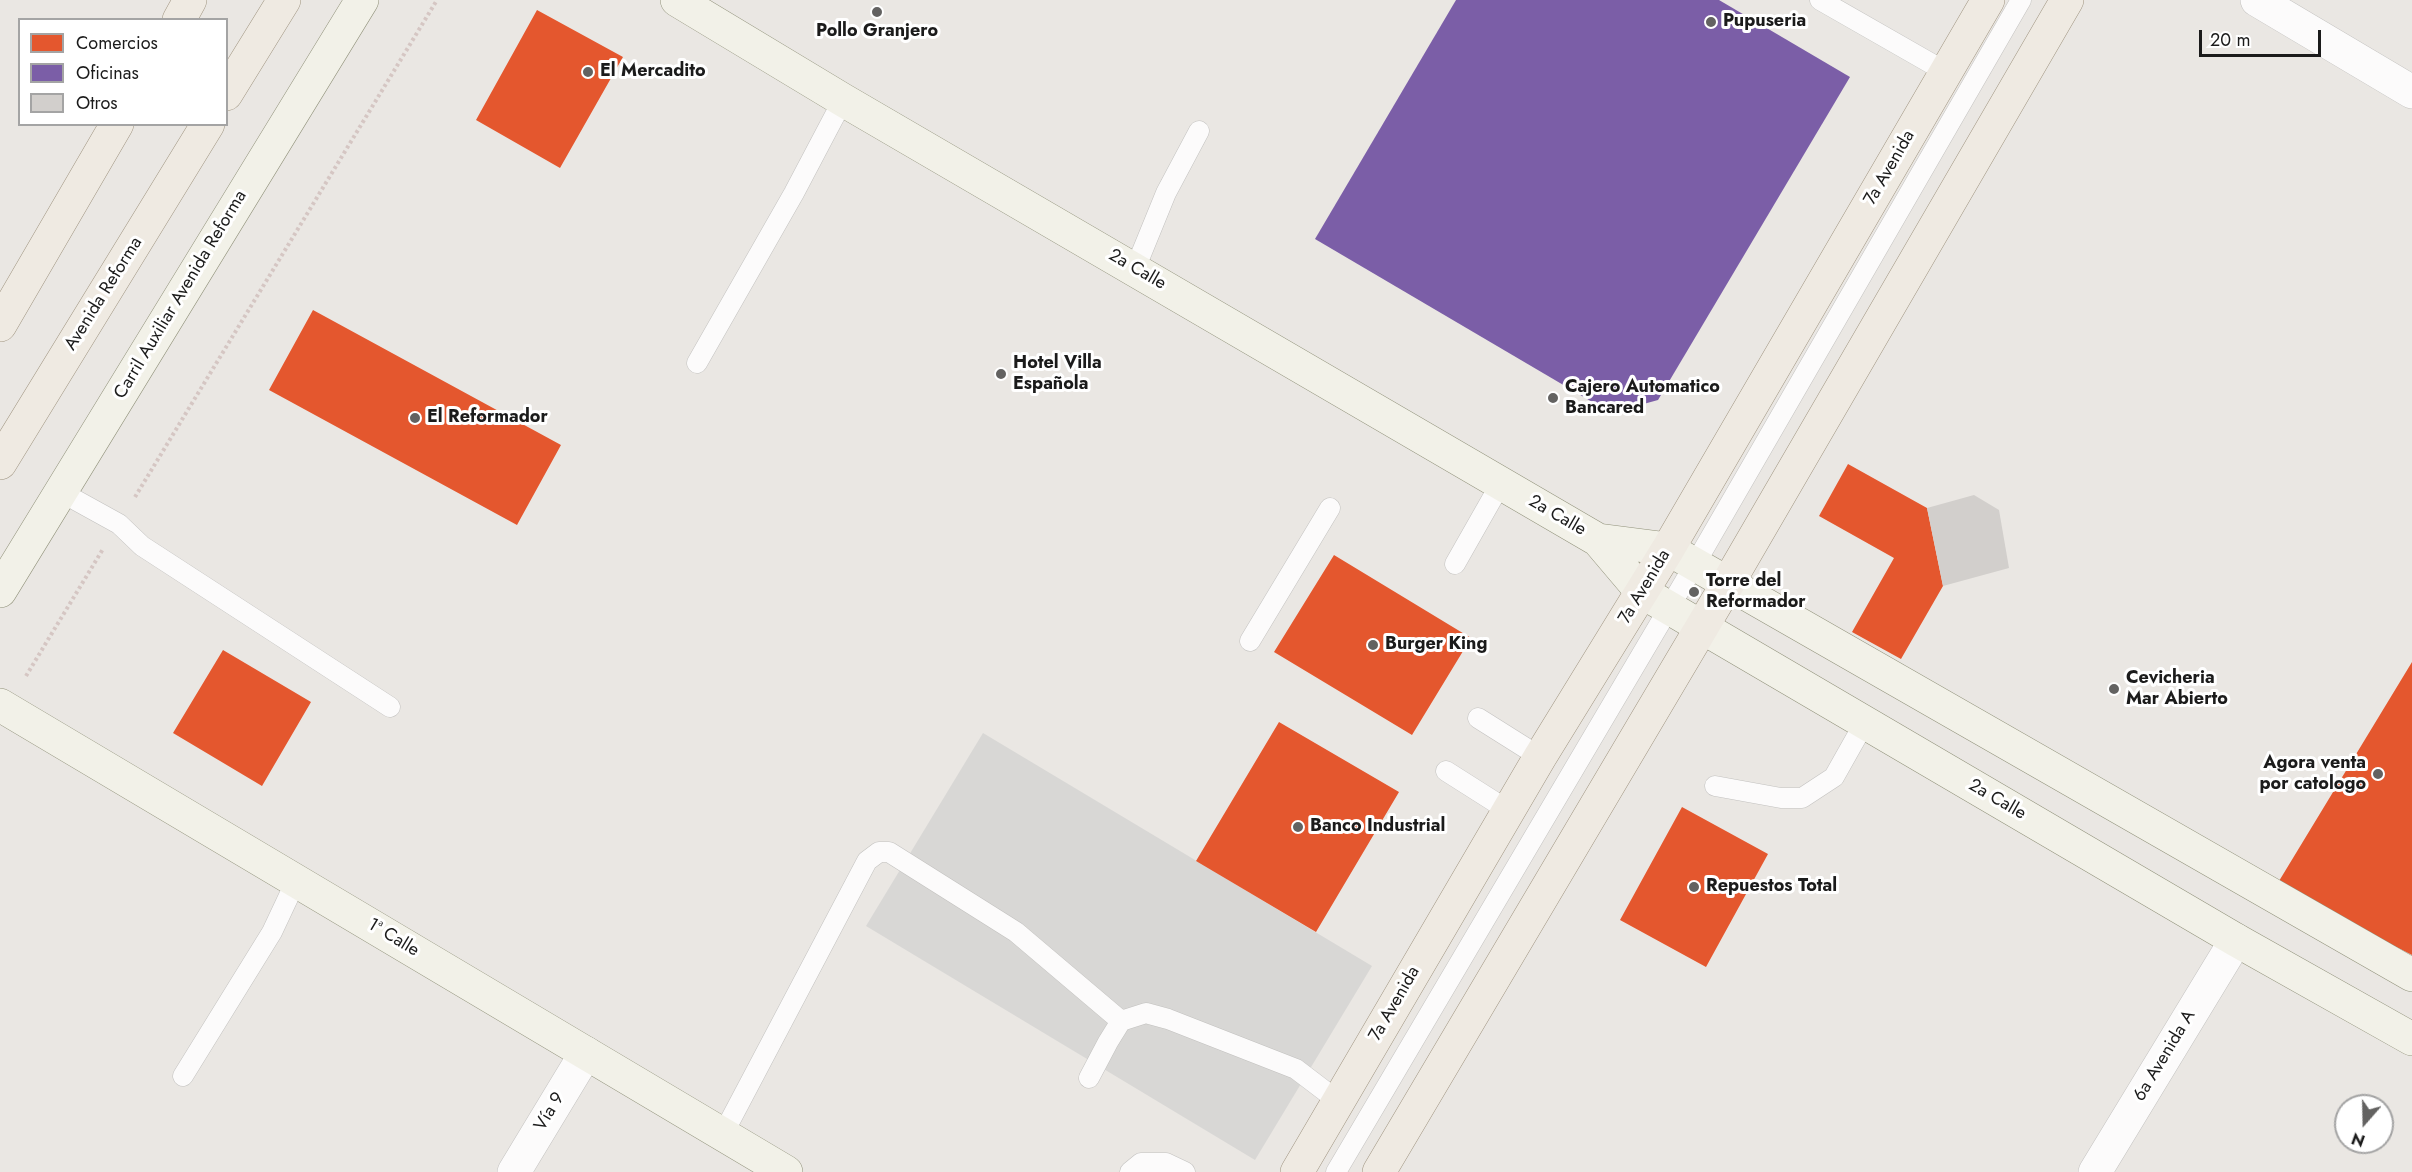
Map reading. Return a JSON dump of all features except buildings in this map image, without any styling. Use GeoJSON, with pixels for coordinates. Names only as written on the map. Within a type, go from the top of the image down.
{"type":"FeatureCollection","features":[{"type":"Feature","properties":{"kind":"main road"},"geometry":{"type":"LineString","coordinates":[[180,18],[190,0]]}},
{"type":"Feature","properties":{"kind":"main road"},"geometry":{"type":"LineString","coordinates":[[228,91],[284,0]]}},
{"type":"Feature","properties":{"kind":"main road","name":"Carril Auxiliar Avenida Reforma"},"geometry":{"type":"LineString","coordinates":[[0,591],[362,0]]}},
{"type":"Feature","properties":{"kind":"main road","name":"2a Calle"},"geometry":{"type":"LineString","coordinates":[[677,0],[843,100],[1598,540],[1682,557],[2412,975]]}},
{"type":"Feature","properties":{"kind":"main road","name":"7a Avenida"},"geometry":{"type":"LineString","coordinates":[[1297,1172],[1540,757],[1642,592],[1682,557],[1946,72],[1988,0]]}},
{"type":"Feature","properties":{"kind":"main road"},"geometry":{"type":"LineString","coordinates":[[1379,1172],[1728,583],[2067,0]]}},
{"type":"Feature","properties":{"kind":"main road"},"geometry":{"type":"LineString","coordinates":[[0,325],[116,126]]}},
{"type":"Feature","properties":{"kind":"main road","name":"Avenida Reforma"},"geometry":{"type":"LineString","coordinates":[[0,463],[207,126]]}},
{"type":"Feature","properties":{"kind":"main road","name":"2a Calle"},"geometry":{"type":"LineString","coordinates":[[1598,540],[1642,592],[2412,1040]]}},
{"type":"Feature","properties":{"kind":"main road","name":"1ª Calle"},"geometry":{"type":"LineString","coordinates":[[3,707],[786,1172]]}},
{"type":"Feature","properties":{"kind":"street"},"geometry":{"type":"LineString","coordinates":[[2257,0],[2412,92]]}},
{"type":"Feature","properties":{"kind":"street","name":"6a Avenida A"},"geometry":{"type":"LineString","coordinates":[[2095,1172],[2236,939]]}},
{"type":"Feature","properties":{"kind":"street","name":"Vía 9"},"geometry":{"type":"LineString","coordinates":[[514,1172],[586,1053]]}},
{"type":"Feature","properties":{"kind":"lane"},"geometry":{"type":"LineString","coordinates":[[1820,0],[1946,72]]}},
{"type":"Feature","properties":{"kind":"lane"},"geometry":{"type":"LineString","coordinates":[[1336,1172],[1670,608],[1682,557],[2021,0]]}},
{"type":"Feature","properties":{"kind":"lane"},"geometry":{"type":"LineString","coordinates":[[697,363],[794,193],[843,100]]}},
{"type":"Feature","properties":{"kind":"lane"},"geometry":{"type":"LineString","coordinates":[[1135,269],[1166,193],[1199,131]]}},
{"type":"Feature","properties":{"kind":"lane"},"geometry":{"type":"LineString","coordinates":[[1455,564],[1501,483]]}},
{"type":"Feature","properties":{"kind":"lane"},"geometry":{"type":"LineString","coordinates":[[61,492],[119,524],[142,546],[390,706]]}},
{"type":"Feature","properties":{"kind":"lane"},"geometry":{"type":"LineString","coordinates":[[1250,641],[1330,507]]}},
{"type":"Feature","properties":{"kind":"lane"},"geometry":{"type":"LineString","coordinates":[[1478,718],[1540,757]]}},
{"type":"Feature","properties":{"kind":"lane"},"geometry":{"type":"LineString","coordinates":[[1715,786],[1781,798],[1802,798],[1834,777],[1865,722]]}},
{"type":"Feature","properties":{"kind":"lane"},"geometry":{"type":"LineString","coordinates":[[1446,771],[1509,811]]}},
{"type":"Feature","properties":{"kind":"lane"},"geometry":{"type":"LineString","coordinates":[[723,1134],[867,861],[879,852],[889,852],[1016,932],[1121,1022]]}},
{"type":"Feature","properties":{"kind":"lane"},"geometry":{"type":"LineString","coordinates":[[183,1076],[272,932],[296,881]]}},
{"type":"Feature","properties":{"kind":"lane"},"geometry":{"type":"LineString","coordinates":[[1089,1078],[1107,1042],[1121,1022],[1146,1013],[1168,1019],[1296,1069],[1338,1101]]}},
{"type":"Feature","properties":{"kind":"lane"},"geometry":{"type":"LineString","coordinates":[[1130,1172],[1141,1162],[1166,1163],[1185,1172]]}},
{"type":"Feature","properties":{"kind":"path"},"geometry":{"type":"LineString","coordinates":[[3,707],[119,524],[437,0]]}},
{"type":"Feature","properties":{"kind":"shaded area"},"geometry":{"type":"Polygon","coordinates":[[[983,733],[1372,966],[1255,1160],[866,926],[983,733]]]}},
{"type":"Feature","properties":{"kind":"place","name":"Pollo Granjero"},"geometry":{"type":"Point","coordinates":[877,12]}},
{"type":"Feature","properties":{"kind":"place","name":"Pupuseria"},"geometry":{"type":"Point","coordinates":[1711,22]}},
{"type":"Feature","properties":{"kind":"place","name":"El Mercadito"},"geometry":{"type":"Point","coordinates":[588,72]}},
{"type":"Feature","properties":{"kind":"place","name":"Hotel Villa Española"},"geometry":{"type":"Point","coordinates":[1001,374]}},
{"type":"Feature","properties":{"kind":"place","name":"Cajero Automatico Bancared"},"geometry":{"type":"Point","coordinates":[1553,398]}},
{"type":"Feature","properties":{"kind":"place","name":"El Reformador"},"geometry":{"type":"Point","coordinates":[415,418]}},
{"type":"Feature","properties":{"kind":"place","name":"Torre del Reformador"},"geometry":{"type":"Point","coordinates":[1694,592]}},
{"type":"Feature","properties":{"kind":"place","name":"Burger King"},"geometry":{"type":"Point","coordinates":[1373,645]}},
{"type":"Feature","properties":{"kind":"place","name":"Cevicheria Mar Abierto"},"geometry":{"type":"Point","coordinates":[2114,689]}},
{"type":"Feature","properties":{"kind":"place","name":"Agora venta por catologo"},"geometry":{"type":"Point","coordinates":[2378,774]}},
{"type":"Feature","properties":{"kind":"place","name":"Banco Industrial"},"geometry":{"type":"Point","coordinates":[1298,827]}},
{"type":"Feature","properties":{"kind":"place","name":"Repuestos Total"},"geometry":{"type":"Point","coordinates":[1694,887]}}]}
